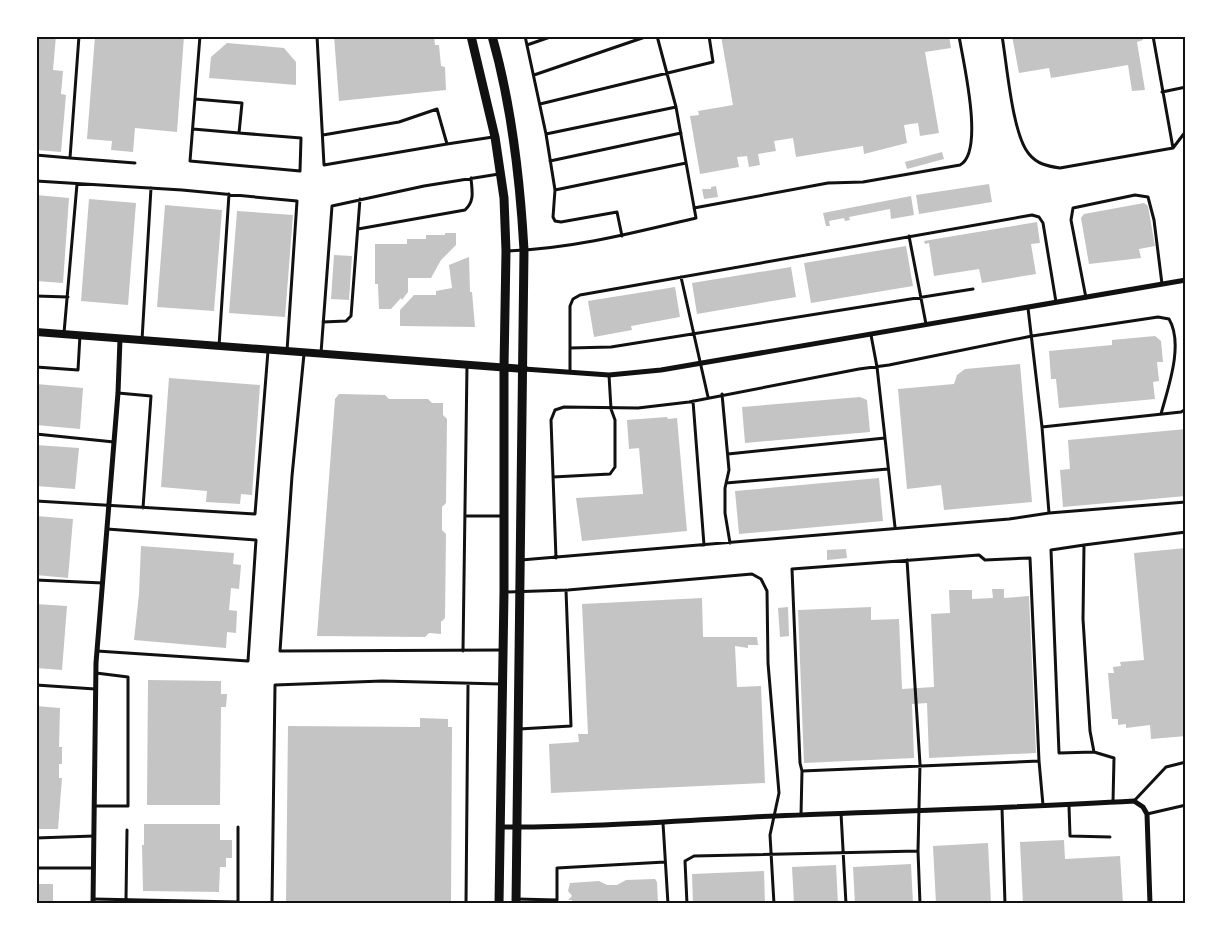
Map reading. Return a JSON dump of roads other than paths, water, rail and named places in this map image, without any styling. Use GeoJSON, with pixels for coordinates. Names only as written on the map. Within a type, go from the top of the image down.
{"type":"FeatureCollection","features":[{"type":"Feature","properties":{"kind":"main road"},"geometry":{"type":"LineString","coordinates":[[470,36],[495,137],[501,174],[506,251],[504,592],[499,904]]}},
{"type":"Feature","properties":{"kind":"main road"},"geometry":{"type":"LineString","coordinates":[[492,36],[513,129],[521,197],[524,250],[516,901]]}},
{"type":"Feature","properties":{"kind":"street"},"geometry":{"type":"LineString","coordinates":[[36,332],[609,375],[700,365],[1186,280]]}},
{"type":"Feature","properties":{"kind":"street"},"geometry":{"type":"LineString","coordinates":[[93,901],[97,651],[118,393],[120,339]]}},
{"type":"Feature","properties":{"kind":"street"},"geometry":{"type":"LineString","coordinates":[[499,827],[663,823],[918,809],[1043,805],[1069,806],[1134,801],[1143,807],[1147,814],[1150,904]]}},
{"type":"Feature","properties":{"kind":"lane"},"geometry":{"type":"LineString","coordinates":[[70,158],[79,36]]}},
{"type":"Feature","properties":{"kind":"lane"},"geometry":{"type":"LineString","coordinates":[[193,130],[301,138],[300,171],[190,161],[200,36]]}},
{"type":"Feature","properties":{"kind":"lane"},"geometry":{"type":"LineString","coordinates":[[317,36],[324,165],[495,137]]}},
{"type":"Feature","properties":{"kind":"lane"},"geometry":{"type":"LineString","coordinates":[[525,36],[546,134],[555,190],[553,217],[555,221],[561,222],[613,211],[617,212],[622,236]]}},
{"type":"Feature","properties":{"kind":"lane"},"geometry":{"type":"LineString","coordinates":[[528,45],[553,36]]}},
{"type":"Feature","properties":{"kind":"lane"},"geometry":{"type":"LineString","coordinates":[[534,75],[648,36]]}},
{"type":"Feature","properties":{"kind":"lane"},"geometry":{"type":"LineString","coordinates":[[506,251],[559,248],[622,236],[696,218],[676,108],[657,36]]}},
{"type":"Feature","properties":{"kind":"lane"},"geometry":{"type":"LineString","coordinates":[[540,104],[713,62],[708,36]]}},
{"type":"Feature","properties":{"kind":"lane"},"geometry":{"type":"LineString","coordinates":[[694,208],[828,183],[863,182],[960,166],[968,158],[971,105],[959,36]]}},
{"type":"Feature","properties":{"kind":"lane"},"geometry":{"type":"LineString","coordinates":[[1002,36],[1019,139],[1029,154],[1041,164],[1060,168],[1173,148],[1186,131]]}},
{"type":"Feature","properties":{"kind":"lane"},"geometry":{"type":"LineString","coordinates":[[1153,36],[1173,148]]}},
{"type":"Feature","properties":{"kind":"lane"},"geometry":{"type":"LineString","coordinates":[[1162,92],[1186,87]]}},
{"type":"Feature","properties":{"kind":"lane"},"geometry":{"type":"LineString","coordinates":[[195,99],[242,103],[239,133]]}},
{"type":"Feature","properties":{"kind":"lane"},"geometry":{"type":"LineString","coordinates":[[546,134],[676,108]]}},
{"type":"Feature","properties":{"kind":"lane"},"geometry":{"type":"LineString","coordinates":[[323,135],[399,122],[436,109],[447,144]]}},
{"type":"Feature","properties":{"kind":"lane"},"geometry":{"type":"LineString","coordinates":[[550,161],[681,133]]}},
{"type":"Feature","properties":{"kind":"lane"},"geometry":{"type":"LineString","coordinates":[[36,155],[135,163]]}},
{"type":"Feature","properties":{"kind":"lane"},"geometry":{"type":"LineString","coordinates":[[555,190],[686,164]]}},
{"type":"Feature","properties":{"kind":"lane"},"geometry":{"type":"LineString","coordinates":[[321,354],[332,206],[360,198],[501,174]]}},
{"type":"Feature","properties":{"kind":"lane"},"geometry":{"type":"LineString","coordinates":[[358,229],[465,210],[470,206],[473,198],[471,178]]}},
{"type":"Feature","properties":{"kind":"lane"},"geometry":{"type":"LineString","coordinates":[[36,182],[151,188],[297,201],[287,352]]}},
{"type":"Feature","properties":{"kind":"lane"},"geometry":{"type":"LineString","coordinates":[[64,334],[77,184]]}},
{"type":"Feature","properties":{"kind":"lane"},"geometry":{"type":"LineString","coordinates":[[142,340],[151,188]]}},
{"type":"Feature","properties":{"kind":"lane"},"geometry":{"type":"LineString","coordinates":[[219,347],[229,194]]}},
{"type":"Feature","properties":{"kind":"lane"},"geometry":{"type":"LineString","coordinates":[[1086,298],[1071,220],[1073,208],[1135,195],[1148,197],[1154,220],[1162,284]]}},
{"type":"Feature","properties":{"kind":"lane"},"geometry":{"type":"LineString","coordinates":[[323,322],[346,321],[351,316],[360,198]]}},
{"type":"Feature","properties":{"kind":"lane"},"geometry":{"type":"LineString","coordinates":[[570,373],[570,306],[573,299],[580,295],[1032,215],[1039,217],[1043,223],[1056,303]]}},
{"type":"Feature","properties":{"kind":"lane"},"geometry":{"type":"LineString","coordinates":[[910,236],[926,326]]}},
{"type":"Feature","properties":{"kind":"lane"},"geometry":{"type":"LineString","coordinates":[[681,277],[692,334],[708,397]]}},
{"type":"Feature","properties":{"kind":"lane"},"geometry":{"type":"LineString","coordinates":[[570,348],[610,347],[973,289]]}},
{"type":"Feature","properties":{"kind":"lane"},"geometry":{"type":"LineString","coordinates":[[36,296],[68,297]]}},
{"type":"Feature","properties":{"kind":"lane"},"geometry":{"type":"LineString","coordinates":[[1028,308],[1042,427],[1049,514]]}},
{"type":"Feature","properties":{"kind":"lane"},"geometry":{"type":"LineString","coordinates":[[556,558],[551,420],[555,410],[564,407],[610,409],[693,401],[1032,336],[1158,317],[1169,319],[1173,326],[1174,357],[1161,414]]}},
{"type":"Feature","properties":{"kind":"lane"},"geometry":{"type":"LineString","coordinates":[[36,367],[78,370],[80,335]]}},
{"type":"Feature","properties":{"kind":"lane"},"geometry":{"type":"LineString","coordinates":[[871,335],[877,367],[894,528]]}},
{"type":"Feature","properties":{"kind":"lane"},"geometry":{"type":"LineString","coordinates":[[36,501],[254,514],[268,350]]}},
{"type":"Feature","properties":{"kind":"lane"},"geometry":{"type":"LineString","coordinates":[[304,353],[292,476],[280,651],[502,650]]}},
{"type":"Feature","properties":{"kind":"lane"},"geometry":{"type":"LineString","coordinates":[[464,651],[467,365]]}},
{"type":"Feature","properties":{"kind":"lane"},"geometry":{"type":"LineString","coordinates":[[553,477],[610,474],[615,467],[615,420],[610,409],[609,375]]}},
{"type":"Feature","properties":{"kind":"lane"},"geometry":{"type":"LineString","coordinates":[[118,393],[152,396],[143,508]]}},
{"type":"Feature","properties":{"kind":"lane"},"geometry":{"type":"LineString","coordinates":[[722,394],[729,470],[726,483],[725,513],[730,543]]}},
{"type":"Feature","properties":{"kind":"lane"},"geometry":{"type":"LineString","coordinates":[[693,401],[704,545]]}},
{"type":"Feature","properties":{"kind":"lane"},"geometry":{"type":"LineString","coordinates":[[1042,427],[1181,412],[1186,409]]}},
{"type":"Feature","properties":{"kind":"lane"},"geometry":{"type":"LineString","coordinates":[[36,434],[114,442]]}},
{"type":"Feature","properties":{"kind":"lane"},"geometry":{"type":"LineString","coordinates":[[728,454],[885,438]]}},
{"type":"Feature","properties":{"kind":"lane"},"geometry":{"type":"LineString","coordinates":[[726,483],[888,469]]}},
{"type":"Feature","properties":{"kind":"lane"},"geometry":{"type":"LineString","coordinates":[[520,560],[1009,519],[1186,502]]}},
{"type":"Feature","properties":{"kind":"lane"},"geometry":{"type":"LineString","coordinates":[[466,516],[503,516]]}},
{"type":"Feature","properties":{"kind":"lane"},"geometry":{"type":"LineString","coordinates":[[97,651],[248,661],[256,540],[107,529]]}},
{"type":"Feature","properties":{"kind":"lane"},"geometry":{"type":"LineString","coordinates":[[1114,802],[1114,758],[1094,752],[1059,753],[1051,550],[1186,532]]}},
{"type":"Feature","properties":{"kind":"lane"},"geometry":{"type":"LineString","coordinates":[[1084,546],[1083,619],[1090,730],[1094,752]]}},
{"type":"Feature","properties":{"kind":"lane"},"geometry":{"type":"LineString","coordinates":[[801,816],[802,770],[800,763],[792,570],[979,555],[985,560],[1030,558],[1039,761],[1043,805]]}},
{"type":"Feature","properties":{"kind":"lane"},"geometry":{"type":"LineString","coordinates":[[907,560],[920,764],[918,809],[920,904]]}},
{"type":"Feature","properties":{"kind":"lane"},"geometry":{"type":"LineString","coordinates":[[504,592],[521,593],[566,590],[752,574],[761,579],[767,591],[768,663],[779,793],[776,816],[770,836],[774,904]]}},
{"type":"Feature","properties":{"kind":"lane"},"geometry":{"type":"LineString","coordinates":[[36,580],[103,583]]}},
{"type":"Feature","properties":{"kind":"lane"},"geometry":{"type":"LineString","coordinates":[[519,729],[571,726],[566,590]]}},
{"type":"Feature","properties":{"kind":"lane"},"geometry":{"type":"LineString","coordinates":[[94,806],[128,806],[128,677],[96,673]]}},
{"type":"Feature","properties":{"kind":"lane"},"geometry":{"type":"LineString","coordinates":[[272,904],[275,685],[382,681],[502,684]]}},
{"type":"Feature","properties":{"kind":"lane"},"geometry":{"type":"LineString","coordinates":[[36,684],[96,690]]}},
{"type":"Feature","properties":{"kind":"lane"},"geometry":{"type":"LineString","coordinates":[[466,904],[468,684]]}},
{"type":"Feature","properties":{"kind":"lane"},"geometry":{"type":"LineString","coordinates":[[802,770],[920,764],[1039,761]]}},
{"type":"Feature","properties":{"kind":"lane"},"geometry":{"type":"LineString","coordinates":[[1134,801],[1166,767],[1186,762]]}},
{"type":"Feature","properties":{"kind":"lane"},"geometry":{"type":"LineString","coordinates":[[1147,814],[1186,805]]}},
{"type":"Feature","properties":{"kind":"lane"},"geometry":{"type":"LineString","coordinates":[[1069,806],[1070,836],[1110,837]]}},
{"type":"Feature","properties":{"kind":"lane"},"geometry":{"type":"LineString","coordinates":[[1002,807],[1006,904]]}},
{"type":"Feature","properties":{"kind":"lane"},"geometry":{"type":"LineString","coordinates":[[841,813],[846,904]]}},
{"type":"Feature","properties":{"kind":"lane"},"geometry":{"type":"LineString","coordinates":[[663,823],[668,904]]}},
{"type":"Feature","properties":{"kind":"lane"},"geometry":{"type":"LineString","coordinates":[[93,901],[238,902],[238,827]]}},
{"type":"Feature","properties":{"kind":"lane"},"geometry":{"type":"LineString","coordinates":[[126,900],[127,830]]}},
{"type":"Feature","properties":{"kind":"lane"},"geometry":{"type":"LineString","coordinates":[[36,838],[94,836]]}},
{"type":"Feature","properties":{"kind":"lane"},"geometry":{"type":"LineString","coordinates":[[687,904],[685,861],[694,856],[918,851]]}},
{"type":"Feature","properties":{"kind":"lane"},"geometry":{"type":"LineString","coordinates":[[516,901],[557,900],[557,868],[665,862]]}},
{"type":"Feature","properties":{"kind":"lane"},"geometry":{"type":"LineString","coordinates":[[36,868],[94,868]]}}]}
